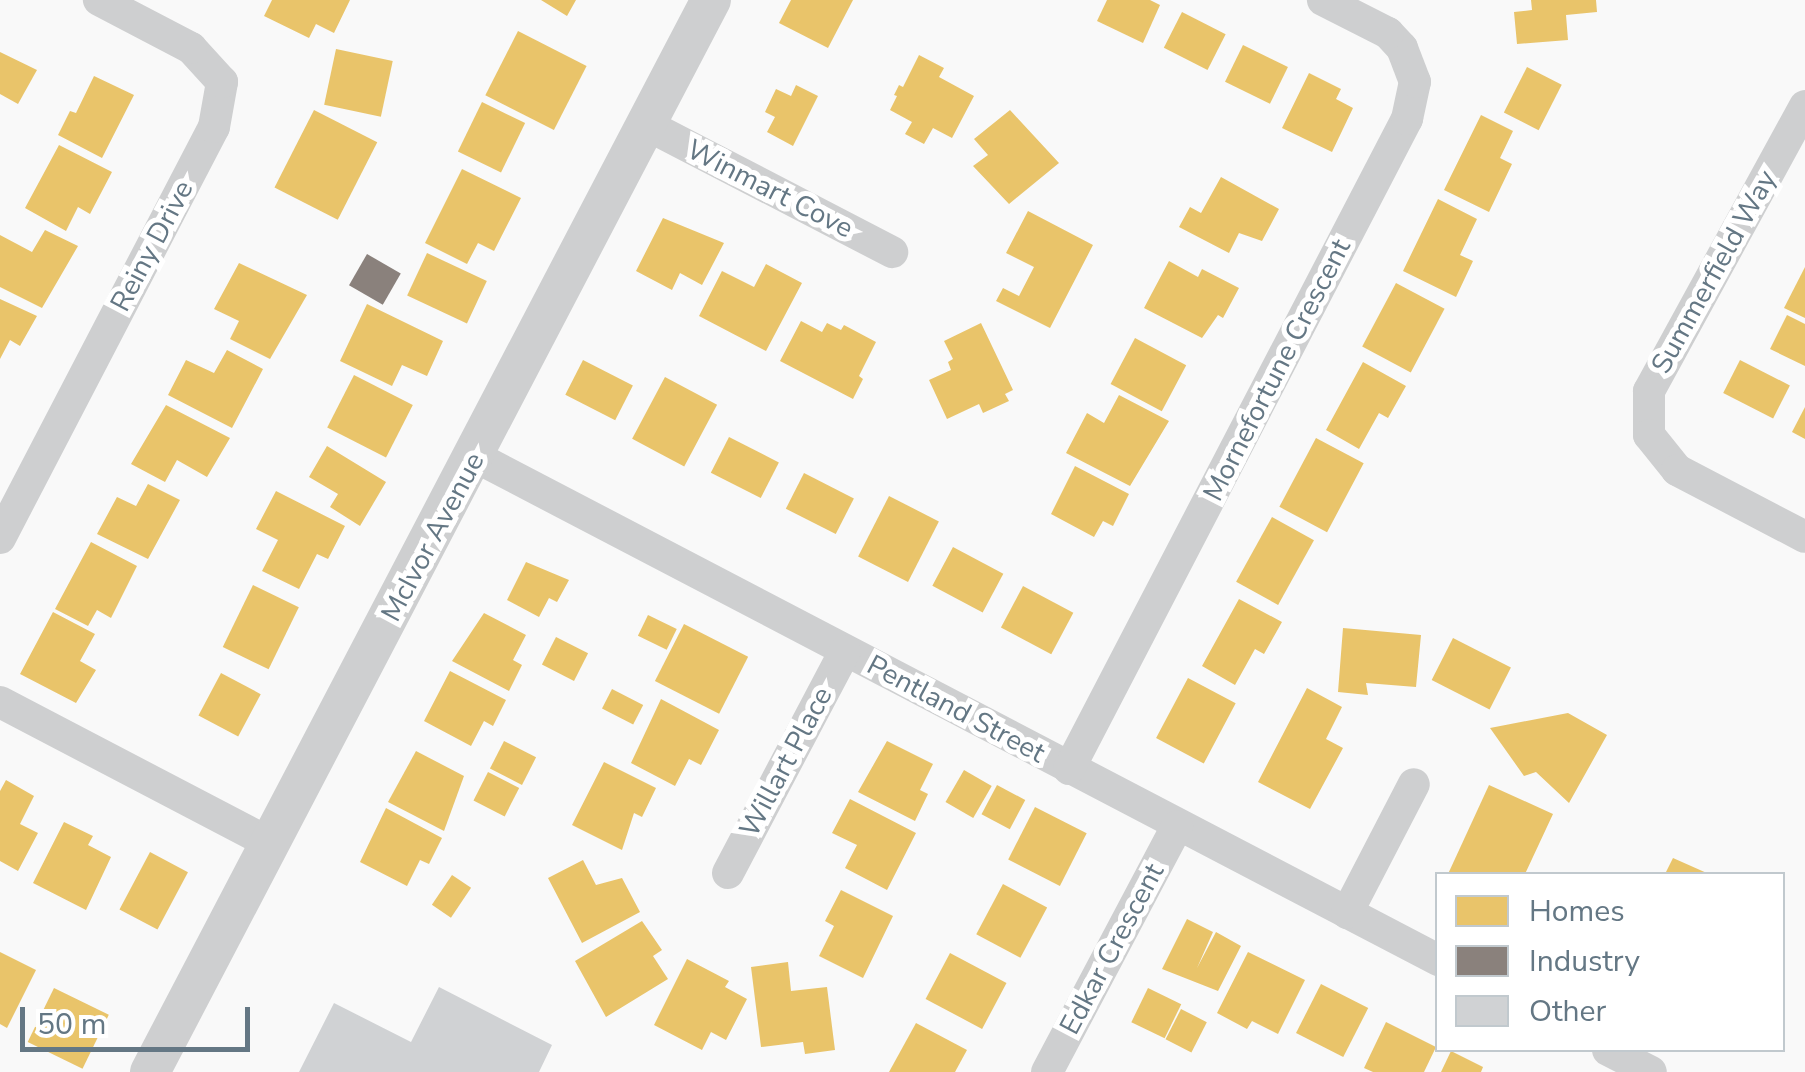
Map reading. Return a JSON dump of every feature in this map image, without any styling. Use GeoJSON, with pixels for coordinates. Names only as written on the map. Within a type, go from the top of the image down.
{"type":"FeatureCollection","features":[{"type":"Feature","properties":{"kind":"street","name":"Reiny Drive"},"geometry":{"type":"LineString","coordinates":[[0,538],[214,127],[222,82],[191,48],[98,0]]}},
{"type":"Feature","properties":{"kind":"street","name":"McIvor Avenue"},"geometry":{"type":"LineString","coordinates":[[150,1072],[712,0]]}},
{"type":"Feature","properties":{"kind":"street","name":"Mornefortune Crescent"},"geometry":{"type":"LineString","coordinates":[[1069,768],[1407,119],[1415,82],[1402,48],[1388,33],[1323,0]]}},
{"type":"Feature","properties":{"kind":"street","name":"Summerfield Way"},"geometry":{"type":"LineString","coordinates":[[1805,106],[1649,391],[1649,435],[1677,470],[1805,537]]}},
{"type":"Feature","properties":{"kind":"street","name":"Winmart Cove"},"geometry":{"type":"LineString","coordinates":[[649,126],[892,252]]}},
{"type":"Feature","properties":{"kind":"street","name":"Pentland Street"},"geometry":{"type":"LineString","coordinates":[[476,456],[1435,958]]}},
{"type":"Feature","properties":{"kind":"street","name":"Willart Place"},"geometry":{"type":"LineString","coordinates":[[728,873],[845,651]]}},
{"type":"Feature","properties":{"kind":"street"},"geometry":{"type":"LineString","coordinates":[[0,702],[270,843]]}},
{"type":"Feature","properties":{"kind":"street"},"geometry":{"type":"LineString","coordinates":[[1347,913],[1414,784]]}},
{"type":"Feature","properties":{"kind":"street","name":"Edkar Crescent"},"geometry":{"type":"LineString","coordinates":[[1047,1072],[1177,826]]}},
{"type":"Feature","properties":{"kind":"street"},"geometry":{"type":"LineString","coordinates":[[1612,1052],[1652,1072]]}},
{"type":"Feature","properties":{"kind":"building: Homes"},"geometry":{"type":"Polygon","coordinates":[[[272,0],[350,0],[334,33],[316,24],[309,38],[264,16],[272,0]]]}},
{"type":"Feature","properties":{"kind":"building: Homes"},"geometry":{"type":"Polygon","coordinates":[[[541,0],[576,0],[567,16],[541,0]]]}},
{"type":"Feature","properties":{"kind":"building: Homes"},"geometry":{"type":"Polygon","coordinates":[[[791,0],[853,0],[828,48],[779,23],[791,0]]]}},
{"type":"Feature","properties":{"kind":"building: Homes"},"geometry":{"type":"Polygon","coordinates":[[[1107,0],[1150,0],[1160,5],[1143,43],[1097,21],[1107,0]]]}},
{"type":"Feature","properties":{"kind":"building: Homes"},"geometry":{"type":"Polygon","coordinates":[[[1531,0],[1596,0],[1597,12],[1566,15],[1568,40],[1517,44],[1514,12],[1532,10],[1531,0]]]}},
{"type":"Feature","properties":{"kind":"building: Homes"},"geometry":{"type":"Polygon","coordinates":[[[1182,12],[1226,34],[1207,70],[1164,48],[1182,12]]]}},
{"type":"Feature","properties":{"kind":"building: Homes"},"geometry":{"type":"Polygon","coordinates":[[[518,31],[587,66],[554,130],[485,95],[518,31]]]}},
{"type":"Feature","properties":{"kind":"building: Homes"},"geometry":{"type":"Polygon","coordinates":[[[1243,45],[1288,67],[1270,104],[1225,82],[1243,45]]]}},
{"type":"Feature","properties":{"kind":"building: Homes"},"geometry":{"type":"Polygon","coordinates":[[[336,49],[393,61],[381,117],[324,105],[336,49]]]}},
{"type":"Feature","properties":{"kind":"building: Homes"},"geometry":{"type":"Polygon","coordinates":[[[0,52],[37,70],[18,104],[0,94],[0,52]]]}},
{"type":"Feature","properties":{"kind":"building: Homes"},"geometry":{"type":"Polygon","coordinates":[[[919,55],[944,68],[939,77],[974,96],[952,138],[933,128],[924,144],[905,134],[912,122],[890,110],[899,85],[903,87],[919,55]]]}},
{"type":"Feature","properties":{"kind":"building: Homes"},"geometry":{"type":"Polygon","coordinates":[[[1527,67],[1562,85],[1539,130],[1504,112],[1527,67]]]}},
{"type":"Feature","properties":{"kind":"building: Homes"},"geometry":{"type":"Polygon","coordinates":[[[1309,73],[1341,89],[1336,99],[1353,108],[1332,152],[1282,128],[1309,73]]]}},
{"type":"Feature","properties":{"kind":"building: Homes"},"geometry":{"type":"Polygon","coordinates":[[[94,76],[134,95],[102,158],[58,135],[70,111],[76,113],[94,76]]]}},
{"type":"Feature","properties":{"kind":"building: Homes"},"geometry":{"type":"Polygon","coordinates":[[[796,85],[818,96],[793,146],[767,132],[775,117],[765,112],[776,89],[791,96],[796,85]]]}},
{"type":"Feature","properties":{"kind":"building: Homes"},"geometry":{"type":"Polygon","coordinates":[[[482,102],[525,123],[501,172],[458,151],[482,102]]]}},
{"type":"Feature","properties":{"kind":"building: Homes"},"geometry":{"type":"Polygon","coordinates":[[[314,110],[377,142],[338,220],[275,188],[314,110]]]}},
{"type":"Feature","properties":{"kind":"building: Homes"},"geometry":{"type":"Polygon","coordinates":[[[1010,110],[1059,163],[1009,204],[973,166],[988,155],[974,139],[1010,110]]]}},
{"type":"Feature","properties":{"kind":"building: Homes"},"geometry":{"type":"Polygon","coordinates":[[[1481,115],[1513,131],[1500,158],[1512,164],[1489,212],[1444,190],[1481,115]]]}},
{"type":"Feature","properties":{"kind":"building: Homes"},"geometry":{"type":"Polygon","coordinates":[[[59,145],[112,172],[90,214],[78,207],[66,231],[25,208],[59,145]]]}},
{"type":"Feature","properties":{"kind":"building: Homes"},"geometry":{"type":"Polygon","coordinates":[[[462,169],[521,198],[494,251],[478,243],[467,264],[425,243],[462,169]]]}},
{"type":"Feature","properties":{"kind":"building: Homes"},"geometry":{"type":"Polygon","coordinates":[[[1221,177],[1279,209],[1262,241],[1239,233],[1229,253],[1179,227],[1190,207],[1201,213],[1221,177]]]}},
{"type":"Feature","properties":{"kind":"building: Homes"},"geometry":{"type":"Polygon","coordinates":[[[1438,199],[1477,219],[1460,255],[1473,261],[1456,297],[1403,271],[1438,199]]]}},
{"type":"Feature","properties":{"kind":"building: Homes"},"geometry":{"type":"Polygon","coordinates":[[[1028,211],[1093,245],[1050,328],[996,301],[1003,288],[1019,296],[1034,267],[1006,253],[1028,211]]]}},
{"type":"Feature","properties":{"kind":"building: Homes"},"geometry":{"type":"Polygon","coordinates":[[[663,218],[724,243],[702,285],[680,273],[672,290],[636,271],[663,218]]]}},
{"type":"Feature","properties":{"kind":"building: Homes"},"geometry":{"type":"Polygon","coordinates":[[[45,230],[78,246],[42,308],[0,287],[0,235],[32,252],[45,230]]]}},
{"type":"Feature","properties":{"kind":"building: Homes"},"geometry":{"type":"Polygon","coordinates":[[[427,253],[487,281],[467,323],[407,296],[427,253]]]}},
{"type":"Feature","properties":{"kind":"building: Homes"},"geometry":{"type":"Polygon","coordinates":[[[1169,261],[1198,277],[1202,269],[1239,288],[1223,318],[1218,315],[1202,338],[1144,308],[1169,261]]]}},
{"type":"Feature","properties":{"kind":"building: Homes"},"geometry":{"type":"Polygon","coordinates":[[[239,263],[307,295],[270,359],[230,339],[239,321],[214,309],[239,263]]]}},
{"type":"Feature","properties":{"kind":"building: Homes"},"geometry":{"type":"Polygon","coordinates":[[[766,264],[802,283],[766,351],[699,316],[722,271],[754,287],[766,264]]]}},
{"type":"Feature","properties":{"kind":"building: Homes"},"geometry":{"type":"Polygon","coordinates":[[[1805,267],[1805,318],[1784,308],[1805,267]]]}},
{"type":"Feature","properties":{"kind":"building: Homes"},"geometry":{"type":"Polygon","coordinates":[[[1396,283],[1445,309],[1411,372],[1362,347],[1396,283]]]}},
{"type":"Feature","properties":{"kind":"building: Homes"},"geometry":{"type":"Polygon","coordinates":[[[0,299],[37,316],[20,346],[10,340],[0,359],[0,299]]]}},
{"type":"Feature","properties":{"kind":"building: Homes"},"geometry":{"type":"Polygon","coordinates":[[[367,304],[443,341],[427,376],[402,365],[392,386],[340,361],[367,304]]]}},
{"type":"Feature","properties":{"kind":"building: Homes"},"geometry":{"type":"Polygon","coordinates":[[[1787,315],[1805,324],[1805,366],[1770,349],[1787,315]]]}},
{"type":"Feature","properties":{"kind":"building: Homes"},"geometry":{"type":"Polygon","coordinates":[[[801,321],[822,332],[827,323],[841,330],[844,325],[876,342],[859,376],[863,379],[853,399],[780,361],[801,321]]]}},
{"type":"Feature","properties":{"kind":"building: Homes"},"geometry":{"type":"Polygon","coordinates":[[[981,323],[1013,390],[1005,394],[1009,401],[983,413],[979,404],[947,419],[929,380],[951,370],[948,362],[953,359],[944,341],[981,323]]]}},
{"type":"Feature","properties":{"kind":"building: Homes"},"geometry":{"type":"Polygon","coordinates":[[[1135,338],[1186,365],[1162,411],[1111,384],[1135,338]]]}},
{"type":"Feature","properties":{"kind":"building: Homes"},"geometry":{"type":"Polygon","coordinates":[[[227,350],[263,369],[232,428],[168,395],[186,360],[214,373],[227,350]]]}},
{"type":"Feature","properties":{"kind":"building: Homes"},"geometry":{"type":"Polygon","coordinates":[[[583,360],[633,385],[615,420],[565,395],[583,360]]]}},
{"type":"Feature","properties":{"kind":"building: Homes"},"geometry":{"type":"Polygon","coordinates":[[[1740,360],[1790,385],[1773,418],[1723,393],[1740,360]]]}},
{"type":"Feature","properties":{"kind":"building: Homes"},"geometry":{"type":"Polygon","coordinates":[[[1363,362],[1406,386],[1388,418],[1379,413],[1359,449],[1326,430],[1363,362]]]}},
{"type":"Feature","properties":{"kind":"building: Homes"},"geometry":{"type":"Polygon","coordinates":[[[354,375],[413,405],[386,458],[327,428],[354,375]]]}},
{"type":"Feature","properties":{"kind":"building: Homes"},"geometry":{"type":"Polygon","coordinates":[[[665,377],[717,405],[684,467],[632,439],[665,377]]]}},
{"type":"Feature","properties":{"kind":"building: Homes"},"geometry":{"type":"Polygon","coordinates":[[[1119,395],[1169,421],[1130,486],[1066,453],[1087,413],[1104,423],[1119,395]]]}},
{"type":"Feature","properties":{"kind":"building: Homes"},"geometry":{"type":"Polygon","coordinates":[[[166,405],[230,438],[207,477],[177,460],[165,482],[131,464],[166,405]]]}},
{"type":"Feature","properties":{"kind":"building: Homes"},"geometry":{"type":"Polygon","coordinates":[[[1805,407],[1805,439],[1792,432],[1805,407]]]}},
{"type":"Feature","properties":{"kind":"building: Homes"},"geometry":{"type":"Polygon","coordinates":[[[729,437],[779,462],[761,498],[711,473],[729,437]]]}},
{"type":"Feature","properties":{"kind":"building: Homes"},"geometry":{"type":"Polygon","coordinates":[[[1316,438],[1364,463],[1327,532],[1279,507],[1316,438]]]}},
{"type":"Feature","properties":{"kind":"building: Homes"},"geometry":{"type":"Polygon","coordinates":[[[327,446],[386,482],[360,526],[330,507],[338,494],[309,477],[327,446]]]}},
{"type":"Feature","properties":{"kind":"building: Homes"},"geometry":{"type":"Polygon","coordinates":[[[1075,466],[1129,494],[1113,526],[1103,521],[1094,537],[1051,514],[1075,466]]]}},
{"type":"Feature","properties":{"kind":"building: Homes"},"geometry":{"type":"Polygon","coordinates":[[[804,473],[854,498],[836,534],[786,509],[804,473]]]}},
{"type":"Feature","properties":{"kind":"building: Homes"},"geometry":{"type":"Polygon","coordinates":[[[148,484],[180,500],[148,559],[97,534],[117,497],[136,506],[148,484]]]}},
{"type":"Feature","properties":{"kind":"building: Homes"},"geometry":{"type":"Polygon","coordinates":[[[276,491],[345,526],[328,559],[317,554],[299,589],[262,571],[278,540],[256,529],[276,491]]]}},
{"type":"Feature","properties":{"kind":"building: Homes"},"geometry":{"type":"Polygon","coordinates":[[[889,496],[939,521],[908,582],[858,557],[889,496]]]}},
{"type":"Feature","properties":{"kind":"building: Homes"},"geometry":{"type":"Polygon","coordinates":[[[1272,517],[1314,540],[1278,605],[1236,582],[1272,517]]]}},
{"type":"Feature","properties":{"kind":"building: Homes"},"geometry":{"type":"Polygon","coordinates":[[[91,542],[137,566],[111,618],[97,610],[88,626],[55,609],[91,542]]]}},
{"type":"Feature","properties":{"kind":"building: Homes"},"geometry":{"type":"Polygon","coordinates":[[[953,547],[1003,574],[983,613],[932,586],[953,547]]]}},
{"type":"Feature","properties":{"kind":"building: Homes"},"geometry":{"type":"Polygon","coordinates":[[[526,562],[569,580],[557,602],[549,598],[539,617],[507,600],[526,562]]]}},
{"type":"Feature","properties":{"kind":"building: Homes"},"geometry":{"type":"Polygon","coordinates":[[[253,585],[299,607],[269,669],[223,647],[253,585]]]}},
{"type":"Feature","properties":{"kind":"building: Homes"},"geometry":{"type":"Polygon","coordinates":[[[1023,586],[1073,613],[1051,654],[1001,627],[1023,586]]]}},
{"type":"Feature","properties":{"kind":"building: Homes"},"geometry":{"type":"Polygon","coordinates":[[[1239,599],[1282,622],[1264,654],[1255,649],[1235,685],[1202,666],[1239,599]]]}},
{"type":"Feature","properties":{"kind":"building: Homes"},"geometry":{"type":"Polygon","coordinates":[[[53,612],[95,634],[80,661],[96,670],[76,703],[20,674],[53,612]]]}},
{"type":"Feature","properties":{"kind":"building: Homes"},"geometry":{"type":"Polygon","coordinates":[[[484,613],[526,635],[513,660],[522,665],[509,691],[452,661],[484,613]]]}},
{"type":"Feature","properties":{"kind":"building: Homes"},"geometry":{"type":"Polygon","coordinates":[[[648,615],[677,629],[667,650],[638,636],[648,615]]]}},
{"type":"Feature","properties":{"kind":"building: Homes"},"geometry":{"type":"Polygon","coordinates":[[[684,624],[748,657],[719,714],[655,681],[684,624]]]}},
{"type":"Feature","properties":{"kind":"building: Homes"},"geometry":{"type":"Polygon","coordinates":[[[1343,628],[1421,635],[1416,687],[1366,683],[1368,695],[1338,692],[1343,628]]]}},
{"type":"Feature","properties":{"kind":"building: Homes"},"geometry":{"type":"Polygon","coordinates":[[[556,637],[588,653],[574,681],[542,665],[556,637]]]}},
{"type":"Feature","properties":{"kind":"building: Homes"},"geometry":{"type":"Polygon","coordinates":[[[1453,638],[1511,668],[1490,709],[1432,680],[1453,638]]]}},
{"type":"Feature","properties":{"kind":"building: Homes"},"geometry":{"type":"Polygon","coordinates":[[[450,671],[506,700],[493,726],[484,721],[471,746],[424,721],[450,671]]]}},
{"type":"Feature","properties":{"kind":"building: Homes"},"geometry":{"type":"Polygon","coordinates":[[[221,673],[261,694],[238,737],[198,715],[221,673]]]}},
{"type":"Feature","properties":{"kind":"building: Homes"},"geometry":{"type":"Polygon","coordinates":[[[1188,678],[1236,703],[1204,763],[1156,738],[1188,678]]]}},
{"type":"Feature","properties":{"kind":"building: Homes"},"geometry":{"type":"Polygon","coordinates":[[[1307,688],[1342,707],[1326,739],[1343,748],[1310,809],[1258,782],[1307,688]]]}},
{"type":"Feature","properties":{"kind":"building: Homes"},"geometry":{"type":"Polygon","coordinates":[[[612,689],[643,705],[633,724],[602,709],[612,689]]]}},
{"type":"Feature","properties":{"kind":"building: Homes"},"geometry":{"type":"Polygon","coordinates":[[[661,699],[719,730],[701,765],[689,759],[675,786],[631,763],[661,699]]]}},
{"type":"Feature","properties":{"kind":"building: Homes"},"geometry":{"type":"Polygon","coordinates":[[[1568,713],[1607,735],[1569,803],[1536,772],[1524,776],[1490,728],[1568,713]]]}},
{"type":"Feature","properties":{"kind":"building: Homes"},"geometry":{"type":"Polygon","coordinates":[[[504,741],[536,757],[522,785],[490,769],[504,741]]]}},
{"type":"Feature","properties":{"kind":"building: Homes"},"geometry":{"type":"Polygon","coordinates":[[[887,741],[933,764],[920,790],[928,794],[915,821],[858,792],[887,741]]]}},
{"type":"Feature","properties":{"kind":"building: Homes"},"geometry":{"type":"Polygon","coordinates":[[[416,751],[464,776],[444,831],[388,802],[416,751]]]}},
{"type":"Feature","properties":{"kind":"building: Homes"},"geometry":{"type":"Polygon","coordinates":[[[604,762],[656,788],[642,817],[634,813],[622,850],[572,825],[604,762]]]}},
{"type":"Feature","properties":{"kind":"building: Homes"},"geometry":{"type":"Polygon","coordinates":[[[964,770],[992,786],[973,818],[946,802],[964,770]]]}},
{"type":"Feature","properties":{"kind":"building: Homes"},"geometry":{"type":"Polygon","coordinates":[[[488,772],[519,788],[505,816],[473,801],[488,772]]]}},
{"type":"Feature","properties":{"kind":"building: Homes"},"geometry":{"type":"Polygon","coordinates":[[[6,780],[34,796],[20,824],[38,833],[18,871],[0,861],[0,791],[6,780]]]}},
{"type":"Feature","properties":{"kind":"building: Homes"},"geometry":{"type":"Polygon","coordinates":[[[997,785],[1025,800],[1010,829],[982,814],[997,785]]]}},
{"type":"Feature","properties":{"kind":"building: Homes"},"geometry":{"type":"Polygon","coordinates":[[[1489,785],[1553,814],[1526,872],[1449,872],[1489,785]]]}},
{"type":"Feature","properties":{"kind":"building: Homes"},"geometry":{"type":"Polygon","coordinates":[[[850,799],[916,833],[887,890],[845,868],[857,845],[832,833],[850,799]]]}},
{"type":"Feature","properties":{"kind":"building: Homes"},"geometry":{"type":"Polygon","coordinates":[[[1035,807],[1087,833],[1060,886],[1008,860],[1035,807]]]}},
{"type":"Feature","properties":{"kind":"building: Homes"},"geometry":{"type":"Polygon","coordinates":[[[386,808],[442,838],[429,864],[420,860],[407,886],[360,862],[386,808]]]}},
{"type":"Feature","properties":{"kind":"building: Homes"},"geometry":{"type":"Polygon","coordinates":[[[64,822],[93,836],[88,845],[111,857],[86,910],[33,883],[64,822]]]}},
{"type":"Feature","properties":{"kind":"building: Homes"},"geometry":{"type":"Polygon","coordinates":[[[150,852],[188,872],[157,930],[119,909],[150,852]]]}},
{"type":"Feature","properties":{"kind":"building: Homes"},"geometry":{"type":"Polygon","coordinates":[[[1673,858],[1704,872],[1666,872],[1673,858]]]}},
{"type":"Feature","properties":{"kind":"building: Homes"},"geometry":{"type":"Polygon","coordinates":[[[583,860],[596,885],[622,878],[640,912],[582,943],[548,878],[583,860]]]}},
{"type":"Feature","properties":{"kind":"building: Homes"},"geometry":{"type":"Polygon","coordinates":[[[452,875],[471,888],[451,918],[432,905],[452,875]]]}},
{"type":"Feature","properties":{"kind":"building: Homes"},"geometry":{"type":"Polygon","coordinates":[[[1003,884],[1047,907],[1020,958],[976,934],[1003,884]]]}},
{"type":"Feature","properties":{"kind":"building: Homes"},"geometry":{"type":"Polygon","coordinates":[[[841,890],[893,916],[863,978],[819,956],[834,926],[825,921],[841,890]]]}},
{"type":"Feature","properties":{"kind":"building: Homes"},"geometry":{"type":"Polygon","coordinates":[[[1187,919],[1213,932],[1197,968],[1216,932],[1241,946],[1218,991],[1162,969],[1187,919]]]}},
{"type":"Feature","properties":{"kind":"building: Homes"},"geometry":{"type":"Polygon","coordinates":[[[642,921],[662,950],[653,956],[668,979],[606,1017],[575,961],[642,921]]]}},
{"type":"Feature","properties":{"kind":"building: Homes"},"geometry":{"type":"Polygon","coordinates":[[[0,952],[36,970],[7,1028],[0,1024],[0,952]]]}},
{"type":"Feature","properties":{"kind":"building: Homes"},"geometry":{"type":"Polygon","coordinates":[[[1248,952],[1305,980],[1278,1034],[1252,1021],[1247,1029],[1217,1013],[1248,952]]]}},
{"type":"Feature","properties":{"kind":"building: Homes"},"geometry":{"type":"Polygon","coordinates":[[[950,953],[1007,983],[982,1029],[926,999],[950,953]]]}},
{"type":"Feature","properties":{"kind":"building: Homes"},"geometry":{"type":"Polygon","coordinates":[[[687,959],[729,981],[725,987],[747,999],[726,1040],[711,1032],[702,1050],[654,1025],[687,959]]]}},
{"type":"Feature","properties":{"kind":"building: Homes"},"geometry":{"type":"Polygon","coordinates":[[[788,962],[791,991],[827,987],[835,1050],[805,1054],[803,1042],[761,1047],[751,967],[788,962]]]}},
{"type":"Feature","properties":{"kind":"building: Homes"},"geometry":{"type":"Polygon","coordinates":[[[1321,984],[1368,1008],[1343,1057],[1296,1033],[1321,984]]]}},
{"type":"Feature","properties":{"kind":"building: Homes"},"geometry":{"type":"Polygon","coordinates":[[[54,988],[109,1015],[83,1069],[28,1042],[54,988]]]}},
{"type":"Feature","properties":{"kind":"building: Homes"},"geometry":{"type":"Polygon","coordinates":[[[1148,988],[1181,1004],[1165,1038],[1131,1022],[1148,988]]]}},
{"type":"Feature","properties":{"kind":"building: Homes"},"geometry":{"type":"Polygon","coordinates":[[[1181,1009],[1207,1022],[1191,1052],[1166,1039],[1181,1009]]]}},
{"type":"Feature","properties":{"kind":"building: Homes"},"geometry":{"type":"Polygon","coordinates":[[[1386,1022],[1435,1046],[1424,1072],[1373,1072],[1364,1068],[1386,1022]]]}},
{"type":"Feature","properties":{"kind":"building: Homes"},"geometry":{"type":"Polygon","coordinates":[[[916,1023],[967,1050],[955,1072],[889,1072],[916,1023]]]}},
{"type":"Feature","properties":{"kind":"building: Homes"},"geometry":{"type":"Polygon","coordinates":[[[1451,1052],[1483,1067],[1481,1072],[1441,1072],[1451,1052]]]}},
{"type":"Feature","properties":{"kind":"building: Industry"},"geometry":{"type":"Polygon","coordinates":[[[367,254],[401,274],[383,305],[349,285],[367,254]]]}},
{"type":"Feature","properties":{"kind":"building: Other"},"geometry":{"type":"Polygon","coordinates":[[[439,987],[552,1045],[539,1072],[299,1072],[334,1003],[411,1042],[439,987]]]}}]}
